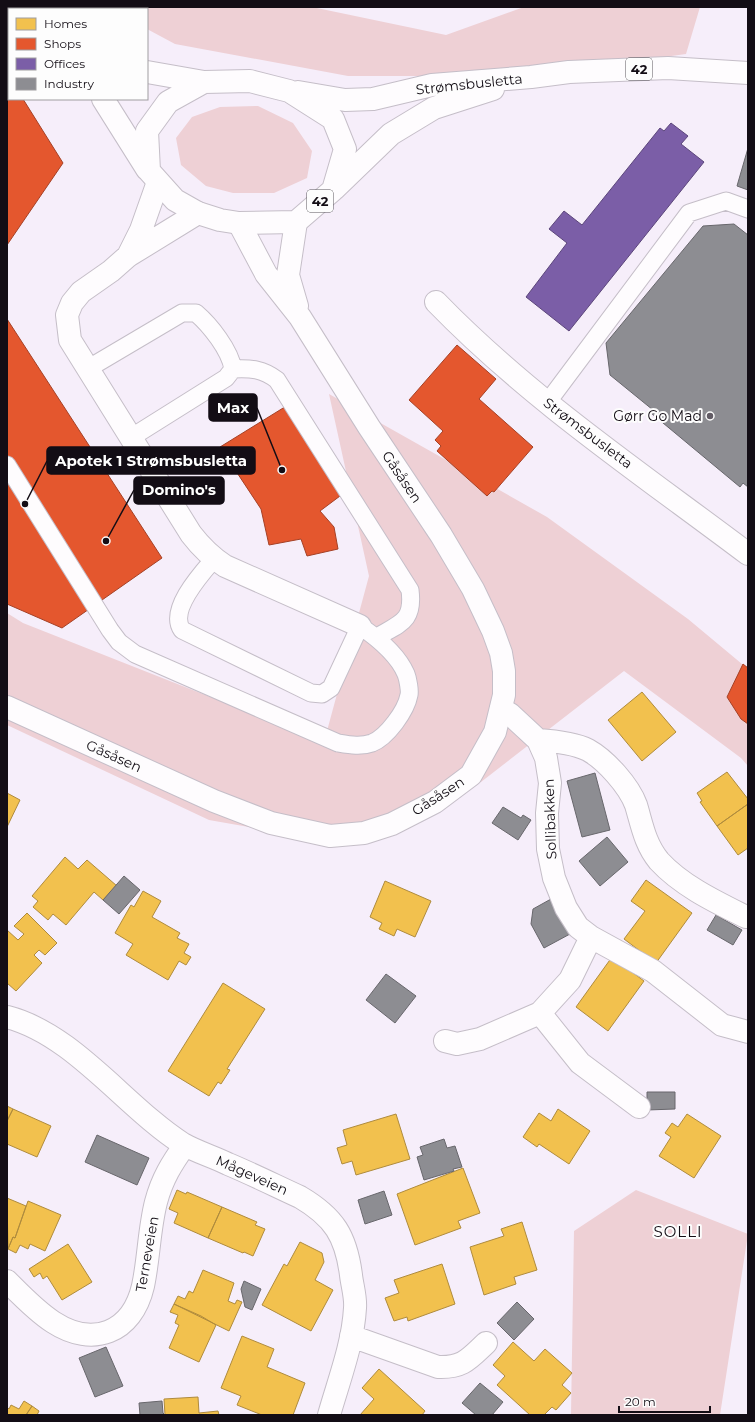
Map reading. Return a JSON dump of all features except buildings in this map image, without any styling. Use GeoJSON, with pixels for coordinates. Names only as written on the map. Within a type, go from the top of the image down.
{"type":"FeatureCollection","features":[{"type":"Feature","properties":{"kind":"street","name":"Strømsbusletta"},"geometry":{"type":"LineString","coordinates":[[289,91],[345,100],[373,99],[432,85],[531,77],[569,72],[668,68],[748,73]]}},
{"type":"Feature","properties":{"kind":"street","name":"42"},"geometry":{"type":"LineString","coordinates":[[104,100],[153,177],[175,200],[198,213],[220,220],[239,223],[296,222],[333,190],[345,149],[333,119],[289,91],[250,81],[204,82],[148,72]]}},
{"type":"Feature","properties":{"kind":"street","name":"Strømsbusletta"},"geometry":{"type":"LineString","coordinates":[[333,190],[391,134],[434,108],[531,77]]}},
{"type":"Feature","properties":{"kind":"street","name":"42"},"geometry":{"type":"LineString","coordinates":[[153,177],[147,131],[168,102],[204,82]]}},
{"type":"Feature","properties":{"kind":"street"},"geometry":{"type":"LineString","coordinates":[[128,256],[141,230],[153,177]]}},
{"type":"Feature","properties":{"kind":"street"},"geometry":{"type":"LineString","coordinates":[[198,213],[128,256],[111,271],[81,292],[72,303],[67,315],[70,340],[89,368],[191,534],[214,559],[368,631]]}},
{"type":"Feature","properties":{"kind":"street","name":"Gåsåsen"},"geometry":{"type":"LineString","coordinates":[[296,222],[288,275],[300,317]]}},
{"type":"Feature","properties":{"kind":"street","name":"Gåsåsen"},"geometry":{"type":"LineString","coordinates":[[7,707],[214,801],[271,823],[330,836],[364,833],[392,824],[435,802],[471,775],[495,732],[504,695],[504,671],[501,653],[493,631],[472,589],[441,536],[369,427],[300,317],[266,274],[239,223]]}},
{"type":"Feature","properties":{"kind":"street","name":"Strømsbusletta"},"geometry":{"type":"LineString","coordinates":[[436,302],[459,326],[547,403],[748,554]]}},
{"type":"Feature","properties":{"kind":"street","name":"Sollibakken"},"geometry":{"type":"LineString","coordinates":[[501,709],[510,714],[538,740],[546,758],[550,783],[547,813],[548,842],[554,878],[566,908],[578,926],[591,937],[653,971],[722,1025],[748,1032]]}},
{"type":"Feature","properties":{"kind":"street"},"geometry":{"type":"LineString","coordinates":[[538,740],[560,742],[588,750],[610,768],[628,790],[635,804],[648,844],[659,861],[676,875],[711,899],[746,917]]}},
{"type":"Feature","properties":{"kind":"street"},"geometry":{"type":"LineString","coordinates":[[445,1041],[457,1044],[480,1039],[540,1013],[570,980],[591,937]]}},
{"type":"Feature","properties":{"kind":"street"},"geometry":{"type":"LineString","coordinates":[[540,1013],[580,1063],[639,1107]]}},
{"type":"Feature","properties":{"kind":"street","name":"Mågeveien"},"geometry":{"type":"LineString","coordinates":[[7,1017],[19,1020],[45,1032],[71,1050],[146,1117],[184,1145],[300,1197],[317,1207],[332,1221],[341,1235],[348,1257],[355,1307],[351,1336],[329,1415]]}},
{"type":"Feature","properties":{"kind":"street","name":"Terneveien"},"geometry":{"type":"LineString","coordinates":[[7,1281],[52,1322],[73,1333],[90,1335],[109,1333],[121,1326],[135,1309],[143,1287],[156,1202],[167,1170],[184,1145]]}},
{"type":"Feature","properties":{"kind":"street"},"geometry":{"type":"LineString","coordinates":[[351,1336],[431,1364],[452,1368],[464,1363],[486,1343]]}},
{"type":"Feature","properties":{"kind":"lane"},"geometry":{"type":"LineString","coordinates":[[547,403],[689,213],[726,201],[748,209]]}},
{"type":"Feature","properties":{"kind":"lane"},"geometry":{"type":"LineString","coordinates":[[89,368],[182,313],[196,313],[207,323],[232,360],[233,369],[226,378],[132,437]]}},
{"type":"Feature","properties":{"kind":"lane"},"geometry":{"type":"LineString","coordinates":[[214,559],[193,582],[179,614],[178,624],[182,630],[311,693],[322,694],[330,688],[368,631],[401,623],[410,612],[412,603],[410,590],[277,380],[269,374],[259,370],[233,369]]}},
{"type":"Feature","properties":{"kind":"lane"},"geometry":{"type":"LineString","coordinates":[[7,465],[110,630],[119,642],[135,654],[338,743],[356,746],[372,743],[386,734],[399,717],[409,695],[406,674],[391,653],[368,631]]}},
{"type":"Feature","properties":{"kind":"shaded area"},"geometry":{"type":"Polygon","coordinates":[[[107,7],[312,7],[446,35],[524,7],[700,7],[686,54],[526,76],[348,76],[175,44],[148,30],[148,8],[107,7]]]}},
{"type":"Feature","properties":{"kind":"shaded area"},"geometry":{"type":"Polygon","coordinates":[[[258,106],[293,123],[312,151],[307,178],[274,193],[233,193],[206,186],[181,165],[176,138],[192,117],[220,107],[258,106]]]}},
{"type":"Feature","properties":{"kind":"shaded area"},"geometry":{"type":"Polygon","coordinates":[[[329,394],[547,517],[688,619],[748,669],[748,766],[741,758],[624,671],[481,782],[346,844],[209,820],[7,725],[7,613],[23,623],[324,742],[369,576],[329,394]]]}},
{"type":"Feature","properties":{"kind":"shaded area"},"geometry":{"type":"Polygon","coordinates":[[[636,1190],[748,1234],[720,1415],[571,1415],[574,1231],[636,1190]]]}},
{"type":"Feature","properties":{"kind":"place","name":"Gørr Go Mad"},"geometry":{"type":"Point","coordinates":[710,416]}},
{"type":"Feature","properties":{"kind":"place","name":"Max"},"geometry":{"type":"Point","coordinates":[282,470]}},
{"type":"Feature","properties":{"kind":"place","name":"Apotek 1 Strømsbusletta"},"geometry":{"type":"Point","coordinates":[25,504]}},
{"type":"Feature","properties":{"kind":"place","name":"Domino's"},"geometry":{"type":"Point","coordinates":[106,541]}},
{"type":"Feature","properties":{"kind":"district","name":"SOLLI"},"geometry":{"type":"Point","coordinates":[678,1232]}}]}
